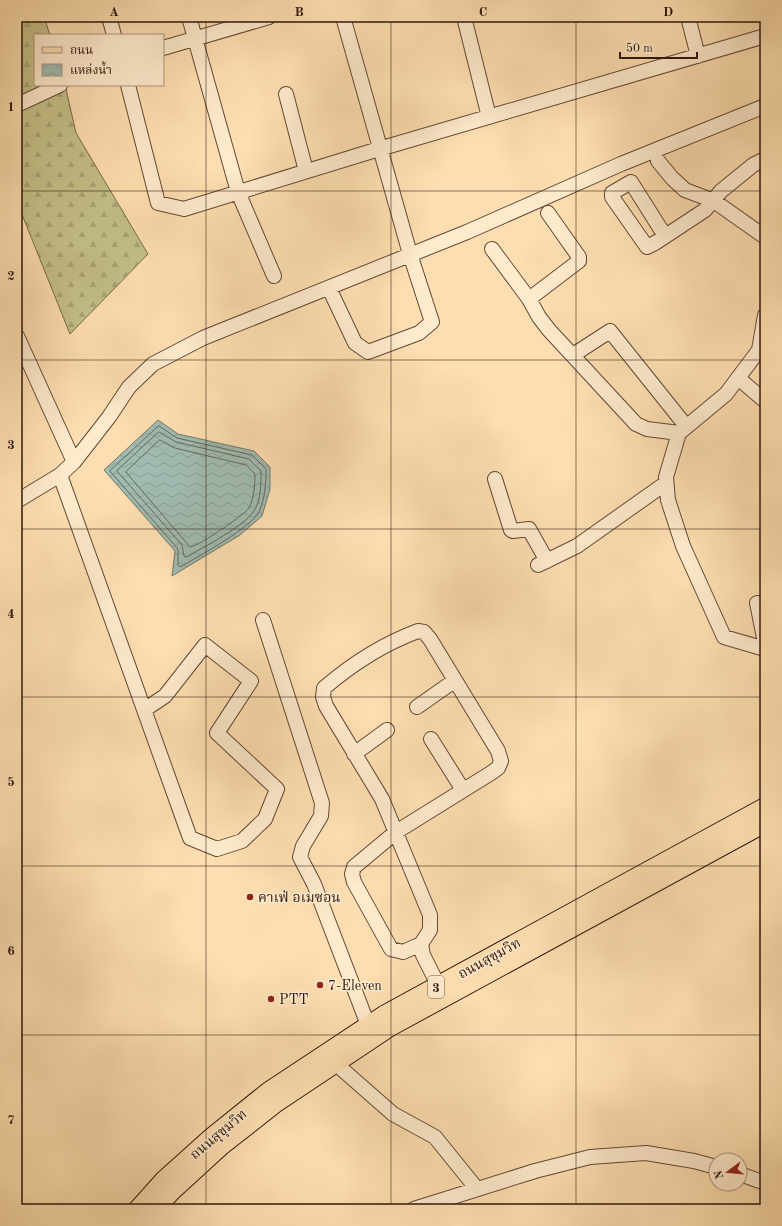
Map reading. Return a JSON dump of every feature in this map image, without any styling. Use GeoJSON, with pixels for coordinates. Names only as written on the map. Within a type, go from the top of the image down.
{"type":"FeatureCollection","features":[{"type":"Feature","properties":{"kind":"main road","name":"ถนนสุขุมวิท"},"geometry":{"type":"LineString","coordinates":[[138,1209],[164,1180],[218,1132],[269,1092],[368,1026],[438,985],[765,807]]}},
{"type":"Feature","properties":{"kind":"main road","name":"ถนนสุขุมวิท"},"geometry":{"type":"LineString","coordinates":[[155,1209],[172,1190],[220,1147],[276,1103],[396,1024],[765,823]]}},
{"type":"Feature","properties":{"kind":"street"},"geometry":{"type":"LineString","coordinates":[[110,17],[114,34]]}},
{"type":"Feature","properties":{"kind":"street"},"geometry":{"type":"LineString","coordinates":[[189,17],[238,192],[274,276]]}},
{"type":"Feature","properties":{"kind":"street"},"geometry":{"type":"LineString","coordinates":[[329,288],[355,343],[368,352],[419,333],[432,322],[410,254],[343,17]]}},
{"type":"Feature","properties":{"kind":"street"},"geometry":{"type":"LineString","coordinates":[[464,17],[489,116]]}},
{"type":"Feature","properties":{"kind":"street"},"geometry":{"type":"LineString","coordinates":[[688,17],[698,56]]}},
{"type":"Feature","properties":{"kind":"street"},"geometry":{"type":"LineString","coordinates":[[164,48],[262,18]]}},
{"type":"Feature","properties":{"kind":"street"},"geometry":{"type":"LineString","coordinates":[[128,86],[158,203],[165,206],[184,209],[489,116],[765,36]]}},
{"type":"Feature","properties":{"kind":"street"},"geometry":{"type":"LineString","coordinates":[[17,105],[58,86]]}},
{"type":"Feature","properties":{"kind":"street"},"geometry":{"type":"LineString","coordinates":[[286,94],[306,171]]}},
{"type":"Feature","properties":{"kind":"street"},"geometry":{"type":"LineString","coordinates":[[17,501],[60,475],[74,462],[110,417],[129,387],[153,364],[204,338],[466,232],[621,164],[765,106]]}},
{"type":"Feature","properties":{"kind":"street"},"geometry":{"type":"LineString","coordinates":[[665,236],[705,210],[721,191],[753,165],[765,159]]}},
{"type":"Feature","properties":{"kind":"street"},"geometry":{"type":"LineString","coordinates":[[658,161],[672,178],[685,190],[714,201],[765,237]]}},
{"type":"Feature","properties":{"kind":"street"},"geometry":{"type":"LineString","coordinates":[[529,299],[579,261],[579,257],[548,212]]}},
{"type":"Feature","properties":{"kind":"street"},"geometry":{"type":"LineString","coordinates":[[492,249],[529,299],[539,317],[636,424],[646,430],[682,429]]}},
{"type":"Feature","properties":{"kind":"street"},"geometry":{"type":"LineString","coordinates":[[765,315],[762,350],[726,394],[682,429],[666,477],[668,500],[683,546],[724,637],[765,649]]}},
{"type":"Feature","properties":{"kind":"street"},"geometry":{"type":"LineString","coordinates":[[573,355],[610,331],[682,429]]}},
{"type":"Feature","properties":{"kind":"street"},"geometry":{"type":"LineString","coordinates":[[17,336],[74,462]]}},
{"type":"Feature","properties":{"kind":"street"},"geometry":{"type":"LineString","coordinates":[[738,378],[765,401]]}},
{"type":"Feature","properties":{"kind":"street"},"geometry":{"type":"LineString","coordinates":[[60,475],[144,710],[190,838],[217,848],[242,841],[265,819],[277,789],[216,733],[251,680],[205,644],[165,696],[144,710]]}},
{"type":"Feature","properties":{"kind":"street"},"geometry":{"type":"LineString","coordinates":[[495,479],[511,530],[529,529],[543,563],[577,546],[666,483]]}},
{"type":"Feature","properties":{"kind":"street"},"geometry":{"type":"LineString","coordinates":[[757,603],[765,643]]}},
{"type":"Feature","properties":{"kind":"street"},"geometry":{"type":"LineString","coordinates":[[263,620],[322,803],[321,816],[303,846],[300,857],[314,884],[368,1026]]}},
{"type":"Feature","properties":{"kind":"street"},"geometry":{"type":"LineString","coordinates":[[354,754],[323,697],[324,688],[336,677],[373,652],[418,631],[424,632],[430,639],[454,681],[498,751],[501,761],[498,768],[396,832],[358,861],[354,867],[352,874],[354,882],[392,949],[403,952],[421,944],[430,930],[430,915],[396,832],[382,799],[354,754]]}},
{"type":"Feature","properties":{"kind":"street"},"geometry":{"type":"LineString","coordinates":[[417,707],[454,681]]}},
{"type":"Feature","properties":{"kind":"street"},"geometry":{"type":"LineString","coordinates":[[354,754],[387,730]]}},
{"type":"Feature","properties":{"kind":"street"},"geometry":{"type":"LineString","coordinates":[[431,740],[463,790]]}},
{"type":"Feature","properties":{"kind":"street"},"geometry":{"type":"LineString","coordinates":[[421,944],[423,955],[438,985]]}},
{"type":"Feature","properties":{"kind":"street"},"geometry":{"type":"LineString","coordinates":[[335,1063],[393,1114],[435,1137],[477,1188]]}},
{"type":"Feature","properties":{"kind":"street"},"geometry":{"type":"LineString","coordinates":[[414,1209],[477,1188],[590,1157],[646,1153],[708,1165]]}},
{"type":"Feature","properties":{"kind":"street"},"geometry":{"type":"LineString","coordinates":[[748,1177],[765,1184]]}},
{"type":"Feature","properties":{"kind":"green space"},"geometry":{"type":"Polygon","coordinates":[[[17,17],[44,17],[50,34],[34,34],[34,86],[65,86],[76,133],[148,254],[70,334],[17,202],[17,17]]]}},
{"type":"Feature","properties":{"kind":"water"},"geometry":{"type":"Polygon","coordinates":[[[158,420],[178,434],[254,451],[270,467],[270,489],[262,516],[240,535],[172,576],[175,551],[104,470],[158,420]]]}},
{"type":"Feature","properties":{"kind":"place","name":"คาเฟ่ อเมซอน"},"geometry":{"type":"Point","coordinates":[250,897]}},
{"type":"Feature","properties":{"kind":"place","name":"7-Eleven"},"geometry":{"type":"Point","coordinates":[320,985]}},
{"type":"Feature","properties":{"kind":"place","name":"PTT"},"geometry":{"type":"Point","coordinates":[271,999]}}]}
